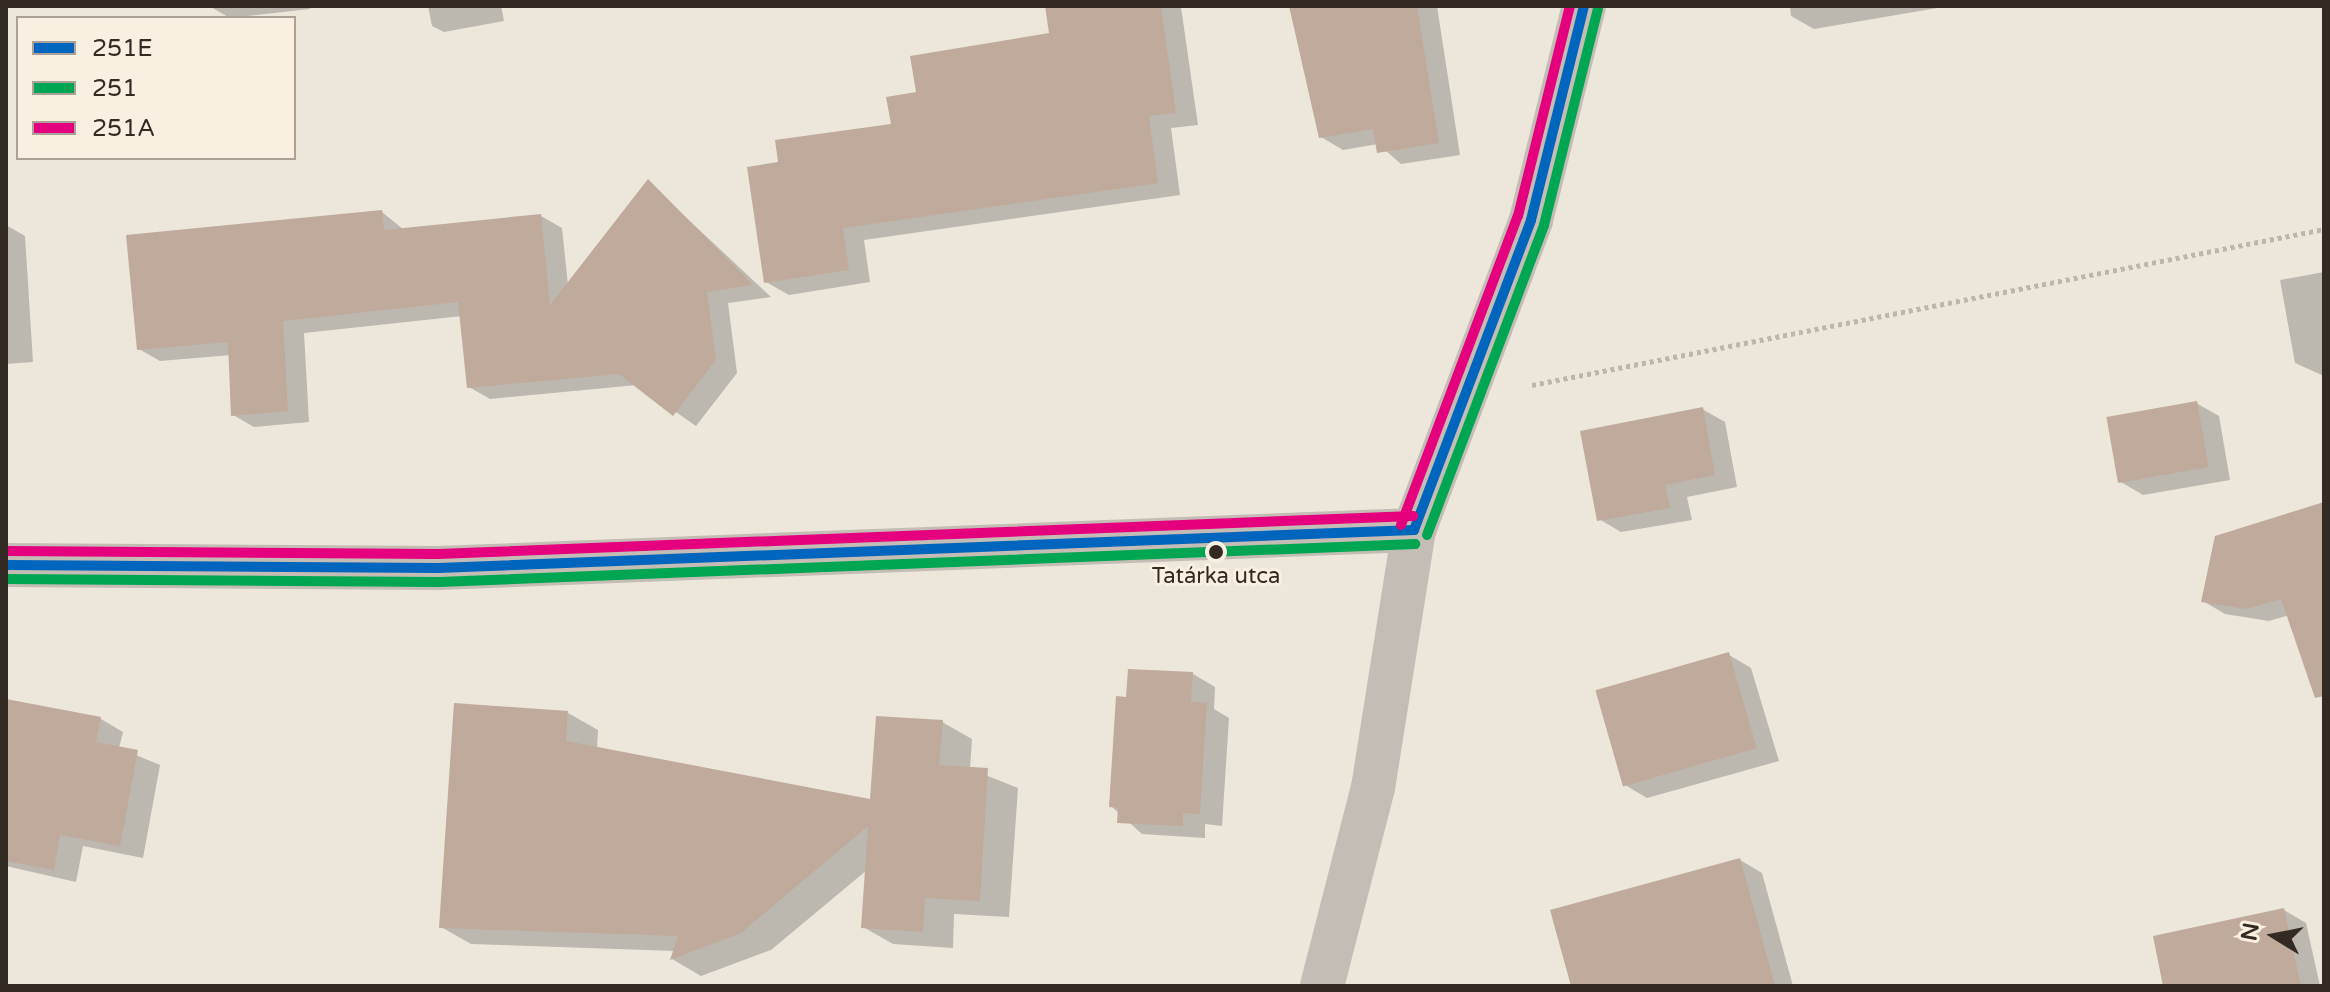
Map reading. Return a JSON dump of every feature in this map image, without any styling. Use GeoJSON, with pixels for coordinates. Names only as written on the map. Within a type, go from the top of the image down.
{"type":"FeatureCollection","features":[{"type":"Feature","properties":{"kind":"street"},"geometry":{"type":"LineString","coordinates":[[1322,986],[1373,788],[1414,530],[1531,220],[1584,6]]}},
{"type":"Feature","properties":{"kind":"street"},"geometry":{"type":"LineString","coordinates":[[6,565],[438,568],[1414,530]]}},
{"type":"Feature","properties":{"kind":"path"},"geometry":{"type":"LineString","coordinates":[[1469,380],[1522,387],[2324,229]]}},
{"type":"Feature","properties":{"kind":"building"},"geometry":{"type":"Polygon","coordinates":[[[1045,6],[1161,6],[1176,113],[1149,116],[1158,183],[843,228],[849,270],[764,283],[747,167],[778,162],[775,140],[891,124],[886,97],[916,92],[910,56],[1049,33],[1045,6]]]}},
{"type":"Feature","properties":{"kind":"building"},"geometry":{"type":"Polygon","coordinates":[[[1289,6],[1417,6],[1439,143],[1377,153],[1373,129],[1319,138],[1289,6]]]}},
{"type":"Feature","properties":{"kind":"building"},"geometry":{"type":"Polygon","coordinates":[[[648,179],[753,285],[707,292],[716,360],[673,416],[619,374],[467,388],[458,302],[283,321],[288,411],[231,416],[228,342],[137,350],[126,235],[382,210],[384,230],[541,214],[550,305],[648,179]]]}},
{"type":"Feature","properties":{"kind":"building"},"geometry":{"type":"Polygon","coordinates":[[[2197,401],[2209,467],[2118,483],[2106,417],[2197,401]]]}},
{"type":"Feature","properties":{"kind":"building"},"geometry":{"type":"Polygon","coordinates":[[[1703,407],[1715,475],[1665,485],[1670,508],[1597,521],[1580,431],[1703,407]]]}},
{"type":"Feature","properties":{"kind":"building"},"geometry":{"type":"Polygon","coordinates":[[[2324,502],[2324,696],[2315,698],[2281,599],[2246,609],[2201,602],[2215,536],[2324,502]]]}},
{"type":"Feature","properties":{"kind":"building"},"geometry":{"type":"Polygon","coordinates":[[[1729,652],[1757,748],[1623,786],[1595,690],[1729,652]]]}},
{"type":"Feature","properties":{"kind":"building"},"geometry":{"type":"Polygon","coordinates":[[[1128,669],[1193,672],[1191,702],[1207,703],[1200,814],[1183,813],[1183,826],[1117,823],[1118,808],[1109,807],[1116,696],[1126,697],[1128,669]]]}},
{"type":"Feature","properties":{"kind":"building"},"geometry":{"type":"Polygon","coordinates":[[[6,699],[101,717],[96,742],[138,750],[120,846],[60,835],[54,870],[6,861],[6,699]]]}},
{"type":"Feature","properties":{"kind":"building"},"geometry":{"type":"Polygon","coordinates":[[[454,703],[568,711],[566,741],[870,799],[876,716],[943,720],[939,765],[988,768],[980,901],[925,898],[923,932],[861,928],[868,826],[741,933],[670,960],[678,936],[439,928],[454,703]]]}},
{"type":"Feature","properties":{"kind":"building"},"geometry":{"type":"Polygon","coordinates":[[[1740,858],[1775,986],[1571,986],[1550,910],[1740,858]]]}},
{"type":"Feature","properties":{"kind":"building"},"geometry":{"type":"Polygon","coordinates":[[[2284,908],[2301,986],[2163,986],[2153,936],[2284,908]]]}},
{"type":"Feature","properties":{"kind":"transit line","name":"251A"},"geometry":{"type":"LineString","coordinates":[[1401,525],[1518,216],[1570,6]]}},
{"type":"Feature","properties":{"kind":"transit line","name":"251E"},"geometry":{"type":"LineString","coordinates":[[1414,530],[1531,220],[1584,6]]}},
{"type":"Feature","properties":{"kind":"transit line","name":"251"},"geometry":{"type":"LineString","coordinates":[[1427,535],[1544,225],[1598,9]]}},
{"type":"Feature","properties":{"kind":"transit line","name":"251A"},"geometry":{"type":"LineString","coordinates":[[6,551],[438,554],[1413,516]]}},
{"type":"Feature","properties":{"kind":"transit line","name":"251E"},"geometry":{"type":"LineString","coordinates":[[6,565],[438,568],[1414,530]]}},
{"type":"Feature","properties":{"kind":"transit line","name":"251"},"geometry":{"type":"LineString","coordinates":[[6,579],[439,582],[1415,544]]}},
{"type":"Feature","properties":{"kind":"place","name":"Tatárka utca"},"geometry":{"type":"Point","coordinates":[1216,552]}}]}
